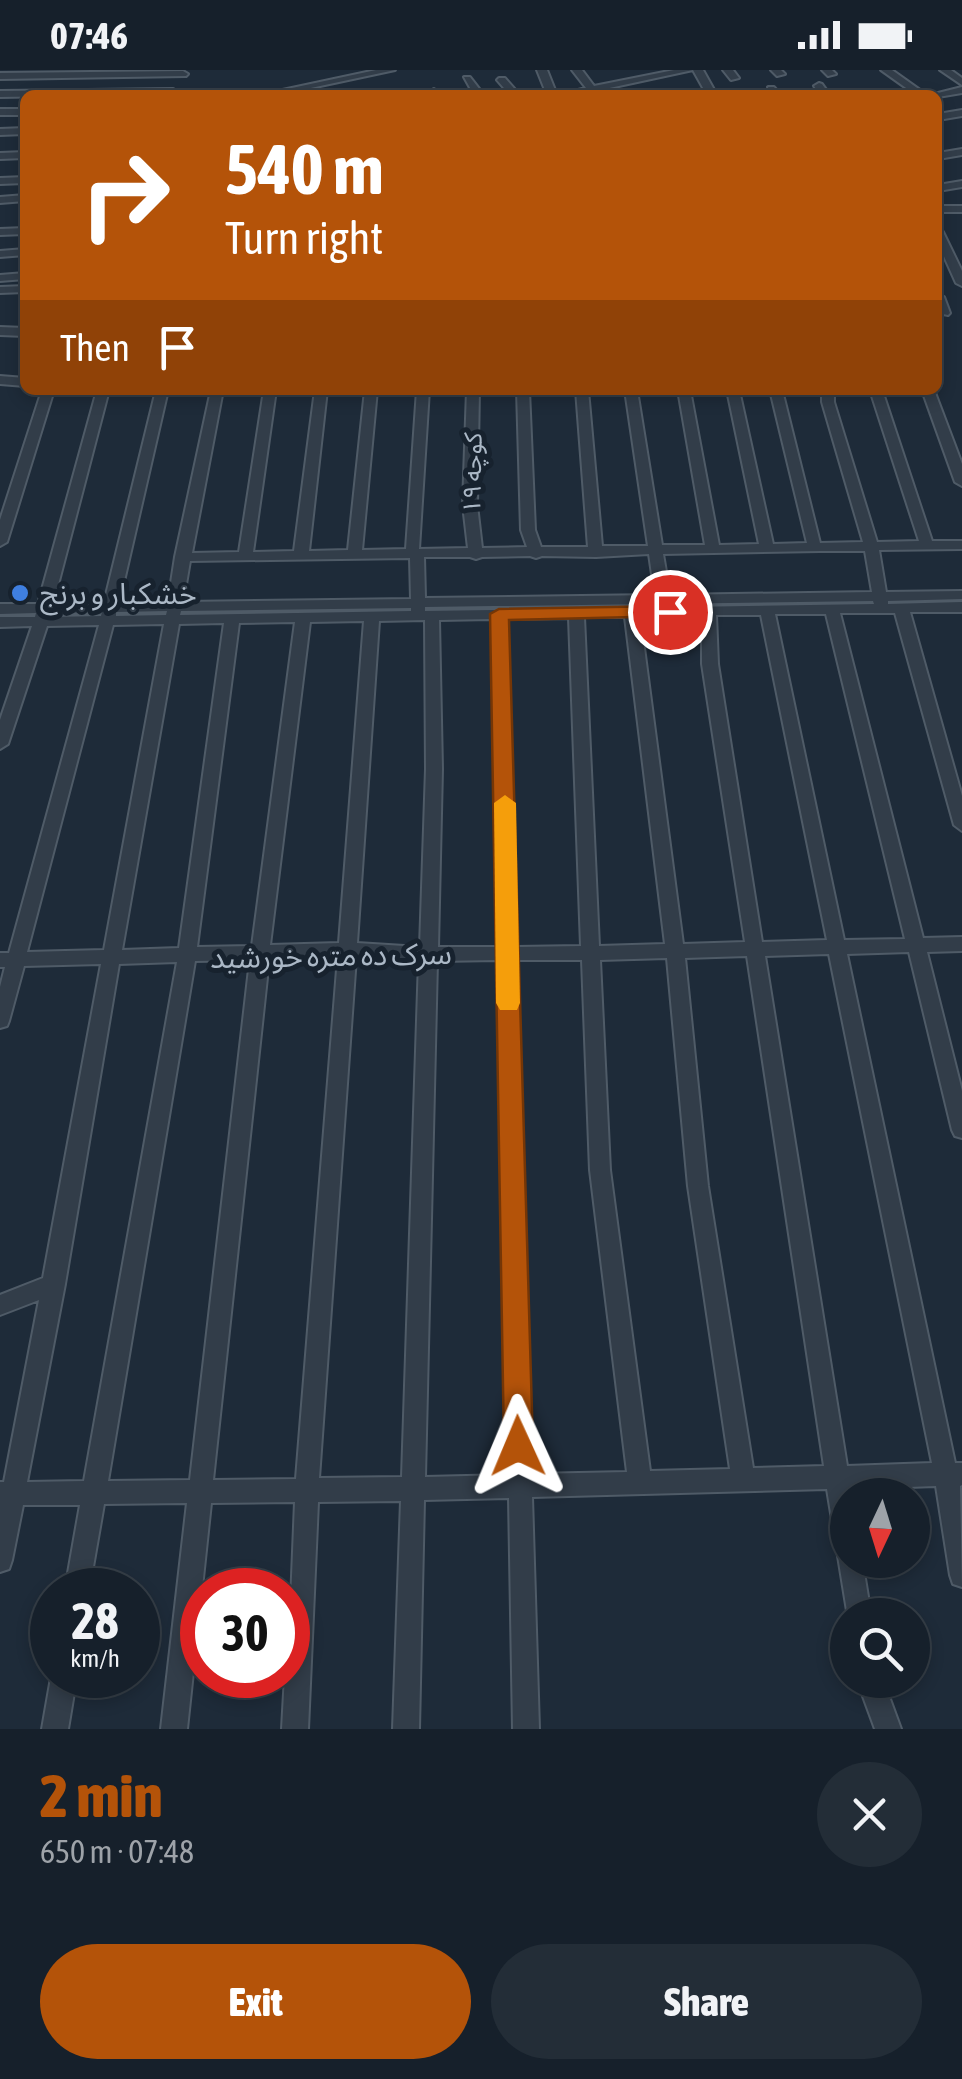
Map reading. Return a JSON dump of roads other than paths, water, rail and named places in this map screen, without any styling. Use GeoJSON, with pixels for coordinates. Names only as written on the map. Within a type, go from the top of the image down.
{"type":"FeatureCollection","features":[{"type":"Feature","properties":{"kind":"street"},"geometry":{"type":"LineString","coordinates":[[289,90],[390,70]]}},
{"type":"Feature","properties":{"kind":"street"},"geometry":{"type":"LineString","coordinates":[[576,70],[590,88]]}},
{"type":"Feature","properties":{"kind":"street"},"geometry":{"type":"LineString","coordinates":[[582,90],[651,73],[688,70]]}},
{"type":"Feature","properties":{"kind":"street"},"geometry":{"type":"LineString","coordinates":[[886,70],[915,90]]}},
{"type":"Feature","properties":{"kind":"street"},"geometry":{"type":"LineString","coordinates":[[946,70],[962,82]]}},
{"type":"Feature","properties":{"kind":"street"},"geometry":{"type":"LineString","coordinates":[[0,76],[183,74]]}},
{"type":"Feature","properties":{"kind":"street"},"geometry":{"type":"LineString","coordinates":[[466,79],[474,90]]}},
{"type":"Feature","properties":{"kind":"street"},"geometry":{"type":"LineString","coordinates":[[502,80],[510,90]]}},
{"type":"Feature","properties":{"kind":"street"},"geometry":{"type":"LineString","coordinates":[[942,240],[962,283]]}},
{"type":"Feature","properties":{"kind":"street"},"geometry":{"type":"LineString","coordinates":[[942,308],[944,313]]}},
{"type":"Feature","properties":{"kind":"street"},"geometry":{"type":"LineString","coordinates":[[0,542],[46,395]]}},
{"type":"Feature","properties":{"kind":"street"},"geometry":{"type":"LineString","coordinates":[[0,744],[43,615],[101,395]]}},
{"type":"Feature","properties":{"kind":"street"},"geometry":{"type":"LineString","coordinates":[[0,1021],[8,959],[109,614],[161,395]]}},
{"type":"Feature","properties":{"kind":"street"},"geometry":{"type":"LineString","coordinates":[[0,1560],[7,1494],[54,1284],[182,557],[216,395]]}},
{"type":"Feature","properties":{"kind":"street"},"geometry":{"type":"LineString","coordinates":[[246,555],[269,395]]}},
{"type":"Feature","properties":{"kind":"street"},"geometry":{"type":"LineString","coordinates":[[301,554],[319,395]]}},
{"type":"Feature","properties":{"kind":"street"},"geometry":{"type":"LineString","coordinates":[[355,555],[371,395]]}},
{"type":"Feature","properties":{"kind":"street"},"geometry":{"type":"LineString","coordinates":[[406,1729],[434,768],[423,611],[417,556],[411,547],[423,395]]}},
{"type":"Feature","properties":{"kind":"street","name":"کوچه ۱۹"},"geometry":{"type":"LineString","coordinates":[[474,395],[470,505],[476,555]]}},
{"type":"Feature","properties":{"kind":"street"},"geometry":{"type":"LineString","coordinates":[[523,395],[528,530],[536,554]]}},
{"type":"Feature","properties":{"kind":"street"},"geometry":{"type":"LineString","coordinates":[[582,395],[596,553]]}},
{"type":"Feature","properties":{"kind":"street"},"geometry":{"type":"LineString","coordinates":[[632,395],[663,599]]}},
{"type":"Feature","properties":{"kind":"street"},"geometry":{"type":"LineString","coordinates":[[685,395],[714,550]]}},
{"type":"Feature","properties":{"kind":"street"},"geometry":{"type":"LineString","coordinates":[[733,395],[767,549]]}},
{"type":"Feature","properties":{"kind":"street"},"geometry":{"type":"LineString","coordinates":[[777,395],[815,548]]}},
{"type":"Feature","properties":{"kind":"street"},"geometry":{"type":"LineString","coordinates":[[828,395],[881,602]]}},
{"type":"Feature","properties":{"kind":"street"},"geometry":{"type":"LineString","coordinates":[[878,395],[927,546]]}},
{"type":"Feature","properties":{"kind":"street"},"geometry":{"type":"LineString","coordinates":[[930,395],[962,482]]}},
{"type":"Feature","properties":{"kind":"street"},"geometry":{"type":"LineString","coordinates":[[182,557],[962,545]]}},
{"type":"Feature","properties":{"kind":"street"},"geometry":{"type":"LineString","coordinates":[[172,613],[303,618],[423,611],[499,614],[832,609],[962,595]]}},
{"type":"Feature","properties":{"kind":"street"},"geometry":{"type":"LineString","coordinates":[[0,622],[43,615],[423,611],[663,599],[881,602],[901,608],[962,608]]}},
{"type":"Feature","properties":{"kind":"street"},"geometry":{"type":"LineString","coordinates":[[0,608],[43,615]]}},
{"type":"Feature","properties":{"kind":"street"},"geometry":{"type":"LineString","coordinates":[[901,608],[962,825]]}},
{"type":"Feature","properties":{"kind":"street"},"geometry":{"type":"LineString","coordinates":[[832,609],[962,1130]]}},
{"type":"Feature","properties":{"kind":"street"},"geometry":{"type":"LineString","coordinates":[[767,610],[836,948],[954,1474],[962,1575]]}},
{"type":"Feature","properties":{"kind":"street"},"geometry":{"type":"LineString","coordinates":[[709,611],[710,664],[836,1478]]}},
{"type":"Feature","properties":{"kind":"street"},"geometry":{"type":"LineString","coordinates":[[632,612],[675,950],[698,1186],[744,1480]]}},
{"type":"Feature","properties":{"kind":"street"},"geometry":{"type":"LineString","coordinates":[[576,613],[594,953],[600,1170],[640,1482]]}},
{"type":"Feature","properties":{"kind":"street"},"geometry":{"type":"LineString","coordinates":[[499,614],[526,1729]]}},
{"type":"Feature","properties":{"kind":"street"},"geometry":{"type":"LineString","coordinates":[[295,1729],[307,1488],[350,950],[363,695],[372,616]]}},
{"type":"Feature","properties":{"kind":"street"},"geometry":{"type":"LineString","coordinates":[[81,1568],[187,956],[232,618]]}},
{"type":"Feature","properties":{"kind":"street"},"geometry":{"type":"LineString","coordinates":[[174,1729],[260,955],[303,618]]}},
{"type":"Feature","properties":{"kind":"street","name":"سرک ده متره خورشید"},"geometry":{"type":"LineString","coordinates":[[8,959],[350,950],[429,954],[594,953],[962,944]]}},
{"type":"Feature","properties":{"kind":"street"},"geometry":{"type":"LineString","coordinates":[[0,1304],[54,1284]]}},
{"type":"Feature","properties":{"kind":"street"},"geometry":{"type":"LineString","coordinates":[[7,1494],[410,1489],[835,1474],[954,1474]]}},
{"type":"Feature","properties":{"kind":"street"},"geometry":{"type":"LineString","coordinates":[[55,1729],[60,1698]]}},
{"type":"Feature","properties":{"kind":"street"},"geometry":{"type":"LineString","coordinates":[[877,1698],[888,1729]]}},
{"type":"Feature","properties":{"kind":"place","name":"خشکبار و برنج"},"geometry":{"type":"Point","coordinates":[20,593]}}]}
